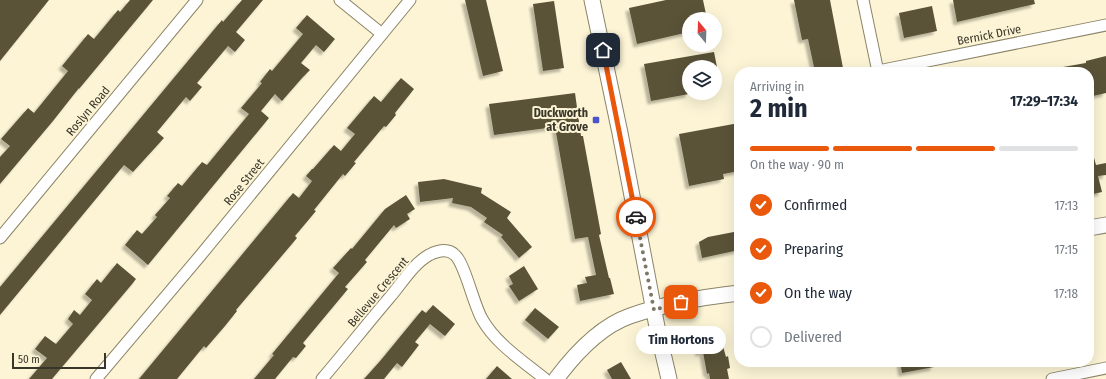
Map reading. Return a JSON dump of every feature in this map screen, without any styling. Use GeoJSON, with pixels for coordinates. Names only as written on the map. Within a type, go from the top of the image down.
{"type":"FeatureCollection","features":[{"type":"Feature","properties":{"kind":"main road"},"geometry":{"type":"LineString","coordinates":[[592,0],[669,379]]}},
{"type":"Feature","properties":{"kind":"main road"},"geometry":{"type":"LineString","coordinates":[[1094,227],[1106,224]]}},
{"type":"Feature","properties":{"kind":"main road"},"geometry":{"type":"LineString","coordinates":[[556,379],[573,358],[596,336],[630,316],[681,302],[734,294]]}},
{"type":"Feature","properties":{"kind":"street","name":"Roslyn Road"},"geometry":{"type":"LineString","coordinates":[[0,238],[197,0]]}},
{"type":"Feature","properties":{"kind":"street"},"geometry":{"type":"LineString","coordinates":[[340,0],[382,34]]}},
{"type":"Feature","properties":{"kind":"street","name":"Rose Street"},"geometry":{"type":"LineString","coordinates":[[96,379],[200,256],[410,0]]}},
{"type":"Feature","properties":{"kind":"street"},"geometry":{"type":"LineString","coordinates":[[863,0],[877,67]]}},
{"type":"Feature","properties":{"kind":"street","name":"Bernick Drive"},"geometry":{"type":"LineString","coordinates":[[898,67],[1106,25]]}},
{"type":"Feature","properties":{"kind":"street","name":"Bellevue Crescent"},"geometry":{"type":"LineString","coordinates":[[322,379],[411,272],[428,256],[438,251],[447,251],[454,254],[459,261],[465,272],[475,305],[482,320],[491,332],[502,344],[545,379]]}},
{"type":"Feature","properties":{"kind":"street"},"geometry":{"type":"LineString","coordinates":[[1052,379],[1106,368]]}},
{"type":"Feature","properties":{"kind":"building"},"geometry":{"type":"Polygon","coordinates":[[[0,0],[49,0],[0,61],[0,0]]]}},
{"type":"Feature","properties":{"kind":"building"},"geometry":{"type":"Polygon","coordinates":[[[130,0],[153,0],[0,184],[0,157],[10,146],[1,139],[28,108],[34,113],[68,71],[62,66],[88,34],[94,39],[118,10],[120,12],[130,0]]]}},
{"type":"Feature","properties":{"kind":"building"},"geometry":{"type":"Polygon","coordinates":[[[242,0],[263,0],[236,32],[245,40],[235,52],[228,46],[197,83],[202,87],[190,101],[186,97],[157,132],[164,138],[133,172],[124,165],[0,315],[0,287],[222,20],[223,22],[242,0]]]}},
{"type":"Feature","properties":{"kind":"building"},"geometry":{"type":"Polygon","coordinates":[[[465,0],[486,0],[503,71],[483,76],[465,0]]]}},
{"type":"Feature","properties":{"kind":"building"},"geometry":{"type":"Polygon","coordinates":[[[666,0],[703,0],[706,12],[682,12],[682,34],[637,44],[629,8],[666,0]]]}},
{"type":"Feature","properties":{"kind":"building"},"geometry":{"type":"Polygon","coordinates":[[[794,0],[830,0],[843,67],[814,67],[808,39],[802,40],[794,0]]]}},
{"type":"Feature","properties":{"kind":"building"},"geometry":{"type":"Polygon","coordinates":[[[953,0],[1034,0],[1035,4],[957,22],[953,0]]]}},
{"type":"Feature","properties":{"kind":"building"},"geometry":{"type":"Polygon","coordinates":[[[554,1],[564,68],[543,71],[533,4],[554,1]]]}},
{"type":"Feature","properties":{"kind":"building"},"geometry":{"type":"Polygon","coordinates":[[[932,6],[937,31],[904,38],[899,13],[932,6]]]}},
{"type":"Feature","properties":{"kind":"building"},"geometry":{"type":"Polygon","coordinates":[[[307,15],[335,39],[324,52],[316,45],[301,63],[310,70],[282,101],[275,94],[261,111],[269,118],[148,265],[125,245],[137,230],[142,234],[157,217],[155,215],[170,198],[167,196],[178,183],[182,186],[202,162],[207,165],[249,114],[241,108],[262,83],[260,82],[270,69],[272,71],[303,34],[296,28],[307,15]]]}},
{"type":"Feature","properties":{"kind":"building"},"geometry":{"type":"Polygon","coordinates":[[[714,52],[716,60],[682,60],[682,95],[651,101],[644,64],[714,52]]]}},
{"type":"Feature","properties":{"kind":"building"},"geometry":{"type":"Polygon","coordinates":[[[1106,56],[1106,93],[1094,96],[1094,67],[1063,67],[1086,63],[1086,61],[1106,56]]]}},
{"type":"Feature","properties":{"kind":"building"},"geometry":{"type":"Polygon","coordinates":[[[401,78],[414,89],[395,113],[396,115],[386,127],[384,126],[354,162],[356,163],[345,176],[343,174],[314,210],[316,211],[295,236],[297,238],[206,348],[204,346],[177,379],[139,379],[293,193],[299,198],[312,181],[306,176],[312,169],[334,145],[341,151],[355,134],[347,128],[374,96],[381,102],[401,78]]]}},
{"type":"Feature","properties":{"kind":"building"},"geometry":{"type":"Polygon","coordinates":[[[575,93],[581,136],[583,136],[601,234],[599,235],[614,294],[580,301],[577,285],[587,283],[585,277],[596,275],[588,237],[575,239],[555,127],[494,135],[489,104],[575,93]]]}},
{"type":"Feature","properties":{"kind":"building"},"geometry":{"type":"Polygon","coordinates":[[[734,124],[734,172],[723,174],[724,179],[689,186],[679,134],[734,124]]]}},
{"type":"Feature","properties":{"kind":"building"},"geometry":{"type":"Polygon","coordinates":[[[1094,158],[1096,165],[1106,163],[1106,175],[1098,176],[1102,192],[1094,194],[1094,158]]]}},
{"type":"Feature","properties":{"kind":"building"},"geometry":{"type":"Polygon","coordinates":[[[444,179],[482,188],[481,193],[511,212],[507,218],[532,247],[519,258],[501,237],[503,235],[484,222],[487,218],[471,207],[452,203],[453,198],[420,202],[418,182],[444,179]]]}},
{"type":"Feature","properties":{"kind":"building"},"geometry":{"type":"Polygon","coordinates":[[[406,195],[415,209],[407,214],[410,219],[396,228],[394,225],[365,260],[367,262],[345,287],[348,289],[303,343],[306,346],[296,358],[293,357],[275,379],[254,379],[274,355],[272,354],[339,273],[333,268],[351,248],[352,249],[385,209],[406,195]]]}},
{"type":"Feature","properties":{"kind":"building"},"geometry":{"type":"Polygon","coordinates":[[[734,232],[734,251],[702,258],[699,242],[708,237],[734,232]]]}},
{"type":"Feature","properties":{"kind":"building"},"geometry":{"type":"Polygon","coordinates":[[[117,263],[136,279],[133,283],[52,379],[29,379],[47,358],[35,349],[45,336],[56,344],[73,324],[68,319],[74,310],[80,315],[92,300],[85,294],[97,279],[101,283],[117,263]]]}},
{"type":"Feature","properties":{"kind":"building"},"geometry":{"type":"Polygon","coordinates":[[[524,266],[538,289],[519,301],[509,286],[513,284],[509,276],[524,266]]]}},
{"type":"Feature","properties":{"kind":"building"},"geometry":{"type":"Polygon","coordinates":[[[433,305],[455,324],[445,336],[430,324],[415,342],[419,345],[402,367],[397,363],[384,379],[364,379],[422,310],[426,313],[433,305]]]}},
{"type":"Feature","properties":{"kind":"building"},"geometry":{"type":"Polygon","coordinates":[[[535,308],[559,327],[548,339],[525,320],[535,308]]]}},
{"type":"Feature","properties":{"kind":"building"},"geometry":{"type":"Polygon","coordinates":[[[719,332],[726,357],[728,356],[730,368],[727,369],[729,379],[710,379],[709,373],[707,374],[703,352],[699,353],[695,337],[719,332]]]}},
{"type":"Feature","properties":{"kind":"building"},"geometry":{"type":"Polygon","coordinates":[[[621,362],[631,379],[612,379],[607,370],[621,362]]]}},
{"type":"Feature","properties":{"kind":"building"},"geometry":{"type":"Polygon","coordinates":[[[497,366],[512,379],[486,379],[497,366]]]}},
{"type":"Feature","properties":{"kind":"building"},"geometry":{"type":"Polygon","coordinates":[[[901,367],[934,367],[902,373],[901,367]]]}},
{"type":"Feature","properties":{"kind":"way so far"},"geometry":{"type":"LineString","coordinates":[[636,217],[654,310],[681,302]]}},
{"type":"Feature","properties":{"kind":"place","name":"Duckworth at Grove"},"geometry":{"type":"Point","coordinates":[596,120]}},
{"type":"Feature","properties":{"kind":"place","name":"Tim Hortons"},"geometry":{"type":"Point","coordinates":[681,302]}},
{"type":"Feature","properties":{"kind":"route"},"geometry":{"type":"LineString","coordinates":[[603,50],[636,217]]}}]}
